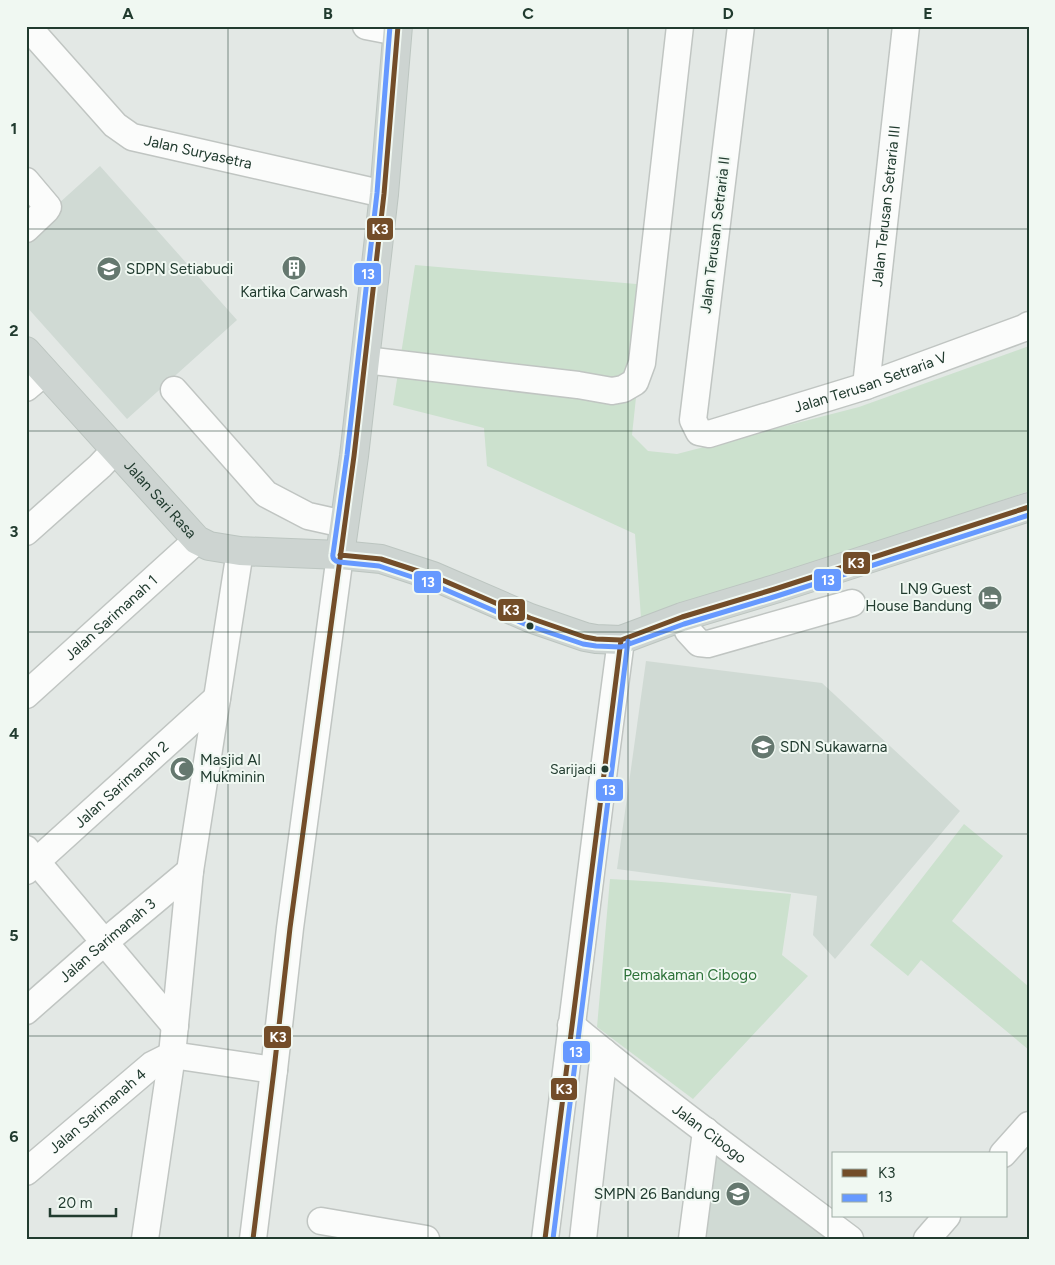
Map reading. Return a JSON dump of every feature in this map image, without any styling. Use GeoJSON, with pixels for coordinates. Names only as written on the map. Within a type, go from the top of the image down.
{"type":"FeatureCollection","features":[{"type":"Feature","properties":{"kind":"main road"},"geometry":{"type":"LineString","coordinates":[[340,555],[354,456],[384,194],[398,29]]}},
{"type":"Feature","properties":{"kind":"main road","name":"Jalan Sari Rasa"},"geometry":{"type":"LineString","coordinates":[[26,351],[36,380],[115,450],[197,540],[209,546],[240,551],[340,555],[380,559],[433,576],[530,618],[585,637],[596,640],[622,640]]}},
{"type":"Feature","properties":{"kind":"main road"},"geometry":{"type":"LineString","coordinates":[[622,640],[682,617],[1029,507]]}},
{"type":"Feature","properties":{"kind":"street","name":"Jalan Suryasetra"},"geometry":{"type":"LineString","coordinates":[[27,26],[115,125],[132,137],[384,194]]}},
{"type":"Feature","properties":{"kind":"street"},"geometry":{"type":"LineString","coordinates":[[366,26],[398,29]]}},
{"type":"Feature","properties":{"kind":"street"},"geometry":{"type":"LineString","coordinates":[[365,360],[578,385],[612,391],[635,382],[642,363],[680,26]]}},
{"type":"Feature","properties":{"kind":"street","name":"Jalan Terusan Setraria II"},"geometry":{"type":"LineString","coordinates":[[709,434],[699,432],[692,420],[741,26]]}},
{"type":"Feature","properties":{"kind":"street","name":"Jalan Terusan Setraria III"},"geometry":{"type":"LineString","coordinates":[[866,386],[906,26]]}},
{"type":"Feature","properties":{"kind":"street"},"geometry":{"type":"LineString","coordinates":[[26,182],[48,207],[26,229]]}},
{"type":"Feature","properties":{"kind":"street","name":"Jalan Terusan Setraria V"},"geometry":{"type":"LineString","coordinates":[[709,434],[866,386],[1029,325]]}},
{"type":"Feature","properties":{"kind":"street"},"geometry":{"type":"LineString","coordinates":[[174,390],[266,494],[308,516],[344,524]]}},
{"type":"Feature","properties":{"kind":"street"},"geometry":{"type":"LineString","coordinates":[[26,532],[100,466],[115,450]]}},
{"type":"Feature","properties":{"kind":"street","name":"Jalan Sarimanah 1"},"geometry":{"type":"LineString","coordinates":[[26,695],[197,540]]}},
{"type":"Feature","properties":{"kind":"street"},"geometry":{"type":"LineString","coordinates":[[145,1239],[172,1055],[190,871],[240,551]]}},
{"type":"Feature","properties":{"kind":"street"},"geometry":{"type":"LineString","coordinates":[[253,1239],[290,928],[340,555]]}},
{"type":"Feature","properties":{"kind":"street"},"geometry":{"type":"LineString","coordinates":[[682,617],[688,632],[699,644],[708,644],[852,603]]}},
{"type":"Feature","properties":{"kind":"street"},"geometry":{"type":"LineString","coordinates":[[545,1239],[622,640]]}},
{"type":"Feature","properties":{"kind":"street","name":"Jalan Sarimanah 2"},"geometry":{"type":"LineString","coordinates":[[30,860],[217,698]]}},
{"type":"Feature","properties":{"kind":"street"},"geometry":{"type":"LineString","coordinates":[[30,860],[105,942],[175,1026]]}},
{"type":"Feature","properties":{"kind":"street","name":"Jalan Sarimanah 3"},"geometry":{"type":"LineString","coordinates":[[26,1011],[190,871]]}},
{"type":"Feature","properties":{"kind":"street","name":"Jalan Cibogo"},"geometry":{"type":"LineString","coordinates":[[571,1025],[706,1131],[850,1239]]}},
{"type":"Feature","properties":{"kind":"street"},"geometry":{"type":"LineString","coordinates":[[583,1239],[604,1052]]}},
{"type":"Feature","properties":{"kind":"street"},"geometry":{"type":"LineString","coordinates":[[172,1055],[274,1070]]}},
{"type":"Feature","properties":{"kind":"street","name":"Jalan Sarimanah 4"},"geometry":{"type":"LineString","coordinates":[[26,1172],[152,1065],[172,1055]]}},
{"type":"Feature","properties":{"kind":"street"},"geometry":{"type":"LineString","coordinates":[[1005,1152],[1029,1125]]}},
{"type":"Feature","properties":{"kind":"street"},"geometry":{"type":"LineString","coordinates":[[692,1239],[706,1131]]}},
{"type":"Feature","properties":{"kind":"street"},"geometry":{"type":"LineString","coordinates":[[927,1239],[945,1218]]}},
{"type":"Feature","properties":{"kind":"street"},"geometry":{"type":"LineString","coordinates":[[321,1221],[426,1239]]}},
{"type":"Feature","properties":{"kind":"shaded area","name":"SDPN Setiabudi"},"geometry":{"type":"Polygon","coordinates":[[[100,166],[237,320],[127,419],[26,306],[26,233],[100,166]]]}},
{"type":"Feature","properties":{"kind":"shaded area","name":"SDN Sukawarna"},"geometry":{"type":"Polygon","coordinates":[[[646,661],[822,683],[960,811],[835,959],[813,935],[817,896],[617,869],[646,661]]]}},
{"type":"Feature","properties":{"kind":"shaded area","name":"SMPN 26 Bandung"},"geometry":{"type":"Polygon","coordinates":[[[711,1149],[830,1239],[700,1239],[711,1149]]]}},
{"type":"Feature","properties":{"kind":"green space"},"geometry":{"type":"Polygon","coordinates":[[[415,265],[648,285],[632,435],[648,451],[677,454],[859,407],[1029,346],[1029,491],[887,540],[641,618],[635,534],[487,466],[484,428],[393,405],[415,265]]]}},
{"type":"Feature","properties":{"kind":"green space"},"geometry":{"type":"Polygon","coordinates":[[[964,824],[1003,856],[952,921],[1029,987],[1029,1050],[921,960],[908,976],[870,945],[964,824]]]}},
{"type":"Feature","properties":{"kind":"green space","name":"Pemakaman Cibogo"},"geometry":{"type":"Polygon","coordinates":[[[610,879],[791,894],[782,955],[808,976],[693,1099],[597,1027],[610,879]]]}},
{"type":"Feature","properties":{"kind":"transit line","name":"13"},"geometry":{"type":"LineString","coordinates":[[390,26],[377,193],[347,455],[333,554],[335,560],[379,566],[430,583],[527,625],[583,644],[621,647],[684,624],[1029,515]]}},
{"type":"Feature","properties":{"kind":"transit line","name":"K3"},"geometry":{"type":"LineString","coordinates":[[253,1239],[290,928],[354,456],[384,194],[398,26]]}},
{"type":"Feature","properties":{"kind":"transit line","name":"K3"},"geometry":{"type":"LineString","coordinates":[[340,555],[381,559],[433,576],[530,618],[585,637],[621,640],[682,617],[1029,507]]}},
{"type":"Feature","properties":{"kind":"transit line","name":"K3"},"geometry":{"type":"LineString","coordinates":[[545,1239],[621,640]]}},
{"type":"Feature","properties":{"kind":"transit line","name":"13"},"geometry":{"type":"LineString","coordinates":[[553,1239],[628,641]]}},
{"type":"Feature","properties":{"kind":"place","name":"Kartika Carwash"},"geometry":{"type":"Point","coordinates":[294,268]}},
{"type":"Feature","properties":{"kind":"place","name":"SDPN Setiabudi"},"geometry":{"type":"Point","coordinates":[109,269]}},
{"type":"Feature","properties":{"kind":"place","name":"LN9 Guest House Bandung"},"geometry":{"type":"Point","coordinates":[990,598]}},
{"type":"Feature","properties":{"kind":"place","name":"SDN Sukawarna"},"geometry":{"type":"Point","coordinates":[763,747]}},
{"type":"Feature","properties":{"kind":"place","name":"Masjid Al Mukminin"},"geometry":{"type":"Point","coordinates":[182,769]}},
{"type":"Feature","properties":{"kind":"place","name":"Sarijadi"},"geometry":{"type":"Point","coordinates":[605,769]}},
{"type":"Feature","properties":{"kind":"place","name":"SMPN 26 Bandung"},"geometry":{"type":"Point","coordinates":[738,1194]}}]}
